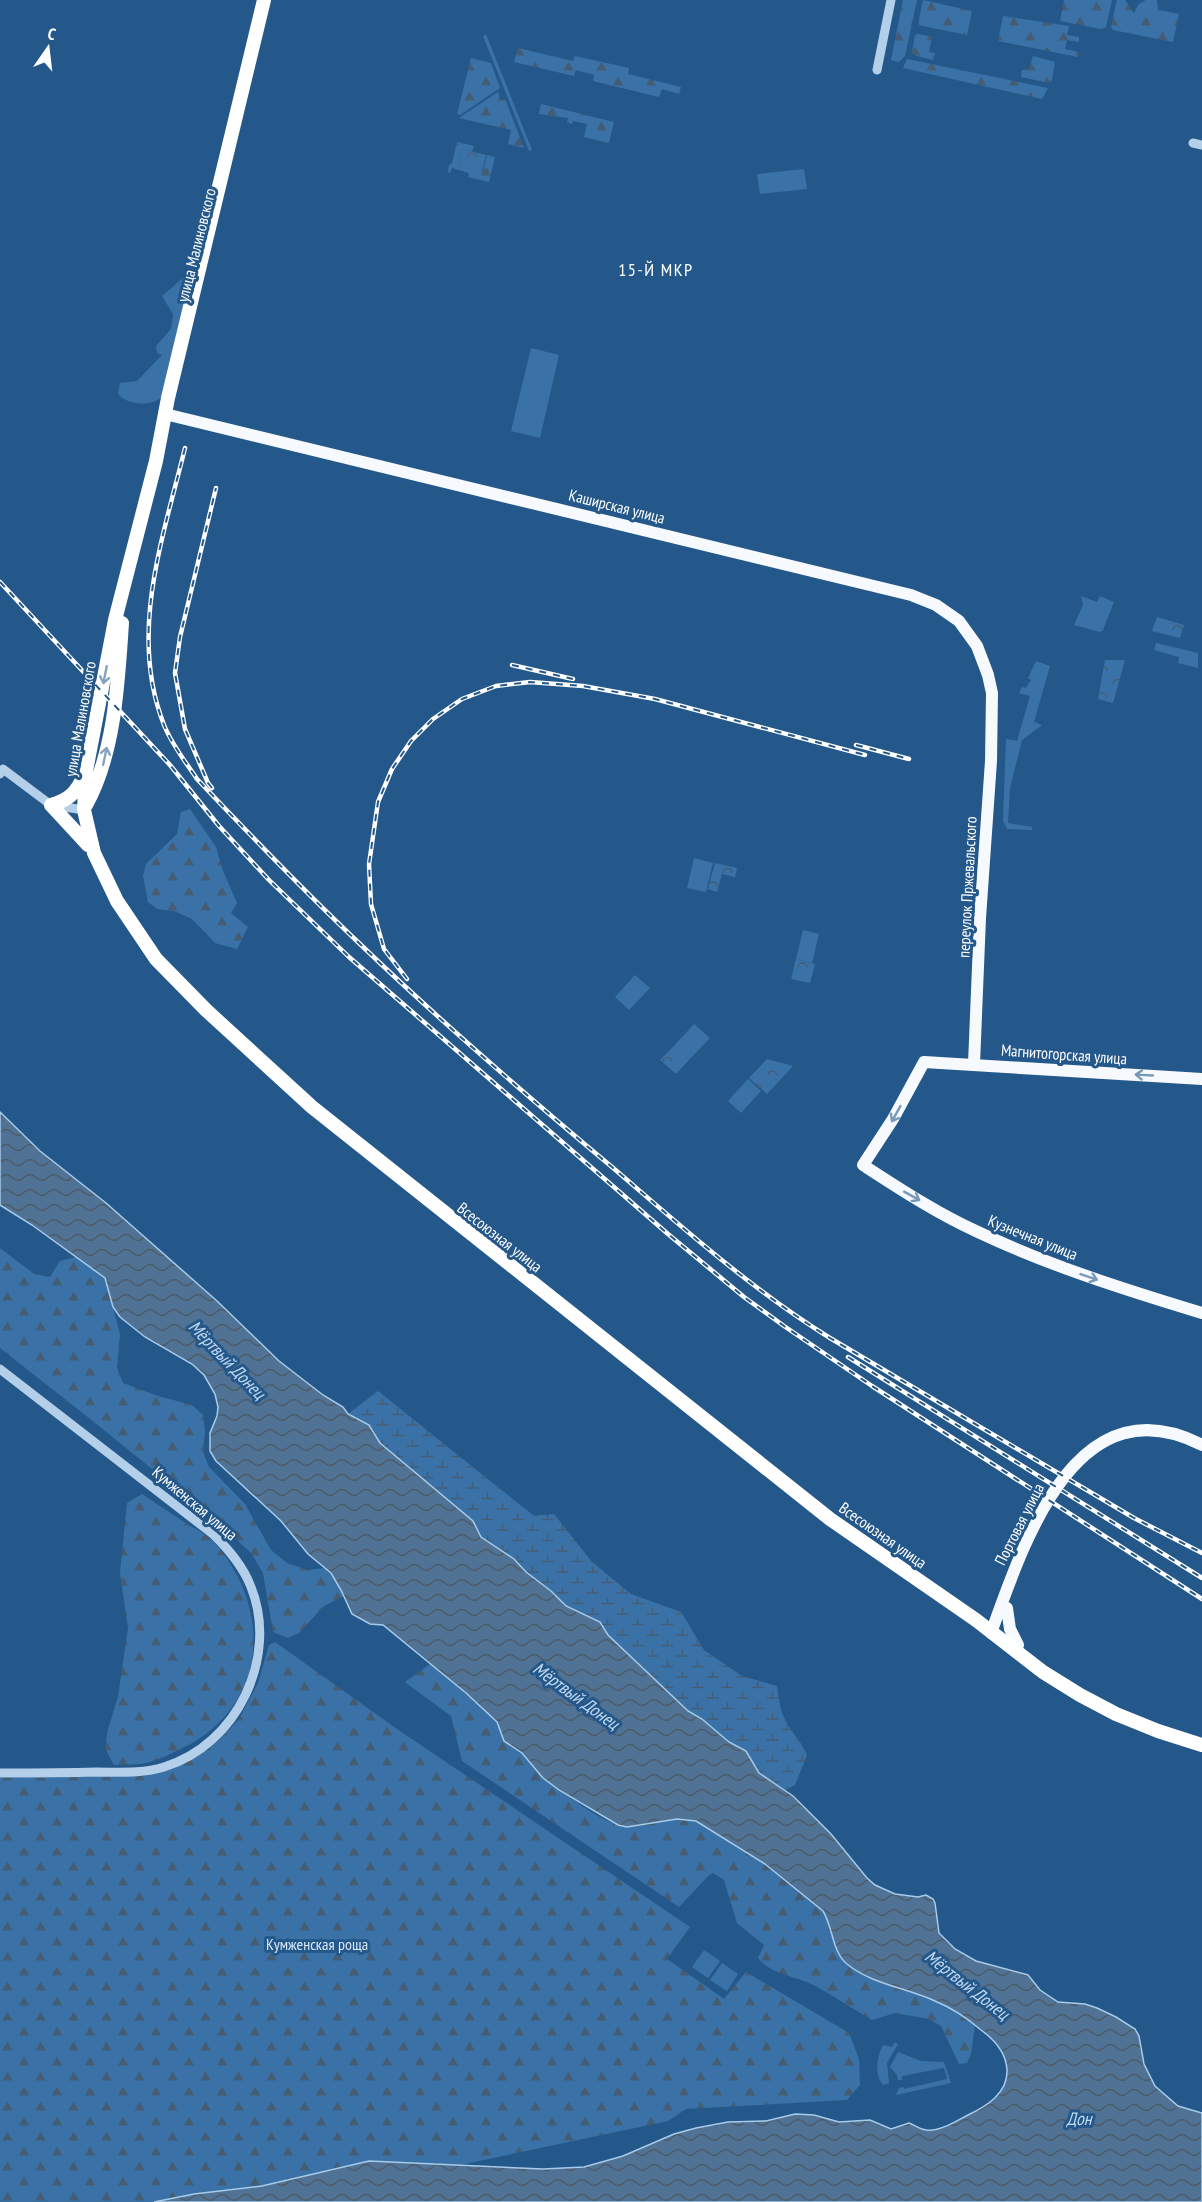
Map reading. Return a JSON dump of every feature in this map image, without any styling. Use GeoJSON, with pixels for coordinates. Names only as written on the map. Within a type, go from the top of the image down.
{"type":"FeatureCollection","features":[{"type":"Feature","properties":{"kind":"highway","name":"улица Малиновского"},"geometry":{"type":"LineString","coordinates":[[84,810],[101,775],[107,749],[117,685],[123,620],[264,0]]}},
{"type":"Feature","properties":{"kind":"highway","name":"улица Малиновского"},"geometry":{"type":"LineString","coordinates":[[84,810],[86,771],[115,620],[169,415],[272,0]]}},
{"type":"Feature","properties":{"kind":"highway"},"geometry":{"type":"LineString","coordinates":[[86,771],[75,794],[63,801],[51,804],[94,853]]}},
{"type":"Feature","properties":{"kind":"highway","name":"Всесоюзная улица"},"geometry":{"type":"LineString","coordinates":[[84,810],[94,853],[117,901],[156,959],[206,1010],[312,1107],[830,1519],[976,1620],[1018,1645],[1065,1678],[1091,1693],[1160,1724],[1202,1736]]}},
{"type":"Feature","properties":{"kind":"highway","name":"Всесоюзная улица"},"geometry":{"type":"LineString","coordinates":[[996,1633],[1044,1672],[1080,1695],[1116,1714],[1202,1745]]}},
{"type":"Feature","properties":{"kind":"main road","name":"Каширская улица"},"geometry":{"type":"LineString","coordinates":[[169,415],[911,595],[936,605],[959,621],[977,646],[988,675],[993,711]]}},
{"type":"Feature","properties":{"kind":"main road","name":"переулок Пржевальского"},"geometry":{"type":"LineString","coordinates":[[974,1064],[980,918],[993,711]]}},
{"type":"Feature","properties":{"kind":"main road","name":"Магнитогорская улица"},"geometry":{"type":"LineString","coordinates":[[863,1165],[893,1119],[924,1062],[1202,1079]]}},
{"type":"Feature","properties":{"kind":"main road","name":"Кузнечная улица"},"geometry":{"type":"LineString","coordinates":[[863,1165],[905,1192],[976,1232],[1059,1267],[1202,1312]]}},
{"type":"Feature","properties":{"kind":"main road","name":"Портовая улица"},"geometry":{"type":"LineString","coordinates":[[996,1633],[1021,1549],[1059,1482],[1090,1449],[1121,1435],[1139,1431],[1163,1431],[1202,1445]]}},
{"type":"Feature","properties":{"kind":"main road","name":"Портовая улица"},"geometry":{"type":"LineString","coordinates":[[1004,1606],[1046,1511],[1065,1485],[1095,1455],[1110,1447],[1140,1438],[1162,1438],[1202,1453]]}},
{"type":"Feature","properties":{"kind":"main road"},"geometry":{"type":"LineString","coordinates":[[976,1620],[991,1616],[1004,1606],[1010,1629],[1018,1645]]}},
{"type":"Feature","properties":{"kind":"street"},"geometry":{"type":"LineString","coordinates":[[877,70],[891,0]]}},
{"type":"Feature","properties":{"kind":"street"},"geometry":{"type":"LineString","coordinates":[[1,771],[51,804],[84,810]]}},
{"type":"Feature","properties":{"kind":"street","name":"Кумженская улица"},"geometry":{"type":"LineString","coordinates":[[0,1369],[214,1535],[231,1552],[251,1587],[261,1636],[251,1684],[235,1714],[212,1740],[182,1760],[143,1772],[0,1773]]}},
{"type":"Feature","properties":{"kind":"green space"},"geometry":{"type":"Polygon","coordinates":[[[903,0],[917,0],[905,56],[899,62],[891,60],[903,0]]]}},
{"type":"Feature","properties":{"kind":"green space"},"geometry":{"type":"Polygon","coordinates":[[[923,0],[972,11],[967,35],[918,25],[923,0]]]}},
{"type":"Feature","properties":{"kind":"green space"},"geometry":{"type":"Polygon","coordinates":[[[1064,0],[1112,0],[1106,27],[1101,29],[1060,21],[1064,0]]]}},
{"type":"Feature","properties":{"kind":"green space"},"geometry":{"type":"Polygon","coordinates":[[[1117,0],[1125,0],[1134,13],[1139,4],[1146,0],[1157,0],[1158,10],[1179,14],[1173,42],[1113,30],[1111,27],[1117,0]]]}},
{"type":"Feature","properties":{"kind":"green space"},"geometry":{"type":"Polygon","coordinates":[[[1003,16],[1069,26],[1067,35],[1079,37],[1079,42],[1067,40],[1065,49],[1079,52],[1078,57],[998,41],[1003,16]]]}},
{"type":"Feature","properties":{"kind":"green space"},"geometry":{"type":"Polygon","coordinates":[[[486,34],[532,150],[529,151],[483,36],[486,34]]]}},
{"type":"Feature","properties":{"kind":"green space"},"geometry":{"type":"Polygon","coordinates":[[[915,35],[932,37],[929,52],[935,53],[933,60],[912,53],[915,35]]]}},
{"type":"Feature","properties":{"kind":"green space"},"geometry":{"type":"Polygon","coordinates":[[[518,48],[573,61],[575,56],[629,68],[628,74],[681,87],[679,94],[662,89],[659,97],[593,81],[594,75],[576,70],[574,76],[514,62],[518,48]]]}},
{"type":"Feature","properties":{"kind":"green space"},"geometry":{"type":"Polygon","coordinates":[[[1033,56],[1055,62],[1052,80],[1049,83],[1021,77],[1022,70],[1029,69],[1033,56]]]}},
{"type":"Feature","properties":{"kind":"green space"},"geometry":{"type":"Polygon","coordinates":[[[471,58],[491,63],[500,88],[460,115],[457,114],[471,58]]]}},
{"type":"Feature","properties":{"kind":"green space"},"geometry":{"type":"Polygon","coordinates":[[[907,59],[1048,88],[1042,99],[903,68],[907,59]]]}},
{"type":"Feature","properties":{"kind":"green space"},"geometry":{"type":"Polygon","coordinates":[[[498,92],[501,100],[505,99],[524,148],[508,144],[511,130],[459,118],[498,92]]]}},
{"type":"Feature","properties":{"kind":"green space"},"geometry":{"type":"Polygon","coordinates":[[[541,104],[614,122],[609,143],[584,137],[587,124],[573,121],[572,124],[567,123],[568,118],[539,114],[541,104]]]}},
{"type":"Feature","properties":{"kind":"green space"},"geometry":{"type":"Polygon","coordinates":[[[457,142],[474,146],[472,151],[462,149],[458,166],[483,172],[487,155],[495,157],[489,182],[468,177],[469,173],[452,168],[450,173],[448,172],[457,142]]]}},
{"type":"Feature","properties":{"kind":"green space"},"geometry":{"type":"Polygon","coordinates":[[[462,149],[486,155],[482,172],[458,166],[462,149]]]}},
{"type":"Feature","properties":{"kind":"green space"},"geometry":{"type":"Polygon","coordinates":[[[804,169],[807,189],[760,194],[757,174],[804,169]]]}},
{"type":"Feature","properties":{"kind":"green space"},"geometry":{"type":"Polygon","coordinates":[[[191,271],[193,276],[162,397],[146,403],[127,401],[118,394],[120,383],[137,381],[162,355],[157,353],[156,346],[171,329],[173,314],[162,296],[191,271]]]}},
{"type":"Feature","properties":{"kind":"green space"},"geometry":{"type":"Polygon","coordinates":[[[531,348],[559,355],[540,438],[511,431],[531,348]]]}},
{"type":"Feature","properties":{"kind":"green space"},"geometry":{"type":"Polygon","coordinates":[[[1081,596],[1097,602],[1100,596],[1114,602],[1103,630],[1100,632],[1074,625],[1083,605],[1081,596]]]}},
{"type":"Feature","properties":{"kind":"green space"},"geometry":{"type":"Polygon","coordinates":[[[1157,617],[1184,625],[1180,638],[1152,631],[1157,617]]]}},
{"type":"Feature","properties":{"kind":"green space"},"geometry":{"type":"Polygon","coordinates":[[[1156,643],[1198,653],[1198,668],[1178,663],[1179,657],[1154,650],[1156,643]]]}},
{"type":"Feature","properties":{"kind":"green space"},"geometry":{"type":"Polygon","coordinates":[[[1105,660],[1125,660],[1113,703],[1098,699],[1105,660]]]}},
{"type":"Feature","properties":{"kind":"green space"},"geometry":{"type":"Polygon","coordinates":[[[1036,661],[1050,666],[1034,722],[1042,725],[1022,740],[1010,788],[1008,823],[1032,827],[1032,830],[1007,829],[1003,821],[1006,739],[1017,741],[1030,696],[1019,693],[1022,687],[1026,688],[1031,680],[1028,678],[1036,661]]]}},
{"type":"Feature","properties":{"kind":"green space"},"geometry":{"type":"Polygon","coordinates":[[[190,809],[216,847],[223,871],[237,903],[231,913],[248,927],[237,949],[215,943],[192,919],[174,911],[157,909],[148,902],[143,876],[146,864],[177,834],[181,812],[190,809]]]}},
{"type":"Feature","properties":{"kind":"green space"},"geometry":{"type":"Polygon","coordinates":[[[694,858],[713,863],[706,892],[687,888],[694,858]]]}},
{"type":"Feature","properties":{"kind":"green space"},"geometry":{"type":"Polygon","coordinates":[[[715,863],[737,868],[735,877],[722,874],[717,892],[708,889],[715,863]]]}},
{"type":"Feature","properties":{"kind":"green space"},"geometry":{"type":"Polygon","coordinates":[[[803,930],[819,934],[812,963],[796,959],[803,930]]]}},
{"type":"Feature","properties":{"kind":"green space"},"geometry":{"type":"Polygon","coordinates":[[[796,959],[815,964],[810,983],[791,979],[796,959]]]}},
{"type":"Feature","properties":{"kind":"green space"},"geometry":{"type":"Polygon","coordinates":[[[635,975],[650,988],[629,1010],[615,997],[635,975]]]}},
{"type":"Feature","properties":{"kind":"green space"},"geometry":{"type":"Polygon","coordinates":[[[694,1024],[710,1038],[689,1060],[674,1046],[694,1024]]]}},
{"type":"Feature","properties":{"kind":"green space"},"geometry":{"type":"Polygon","coordinates":[[[674,1046],[689,1060],[676,1074],[660,1060],[674,1046]]]}},
{"type":"Feature","properties":{"kind":"green space"},"geometry":{"type":"Polygon","coordinates":[[[767,1059],[793,1066],[767,1094],[749,1078],[767,1059]]]}},
{"type":"Feature","properties":{"kind":"green space"},"geometry":{"type":"Polygon","coordinates":[[[748,1079],[761,1091],[741,1113],[728,1101],[748,1079]]]}},
{"type":"Feature","properties":{"kind":"green space"},"geometry":{"type":"Polygon","coordinates":[[[0,1248],[34,1274],[50,1277],[60,1261],[76,1257],[105,1278],[120,1334],[117,1368],[123,1383],[192,1405],[203,1415],[205,1431],[203,1452],[209,1467],[245,1504],[271,1550],[287,1563],[308,1570],[325,1568],[337,1581],[344,1596],[324,1606],[299,1633],[288,1638],[273,1632],[263,1573],[251,1553],[220,1524],[0,1348],[0,1248]]]}},
{"type":"Feature","properties":{"kind":"green space"},"geometry":{"type":"Polygon","coordinates":[[[378,1391],[534,1516],[554,1514],[592,1562],[631,1594],[681,1612],[704,1650],[742,1676],[777,1686],[783,1716],[807,1755],[795,1785],[786,1790],[759,1773],[746,1751],[729,1742],[702,1719],[688,1711],[608,1635],[600,1622],[566,1606],[514,1559],[481,1537],[473,1521],[380,1443],[373,1429],[348,1414],[378,1391]]]}},
{"type":"Feature","properties":{"kind":"green space"},"geometry":{"type":"Polygon","coordinates":[[[142,1494],[214,1542],[232,1567],[245,1594],[252,1622],[253,1649],[248,1676],[236,1701],[218,1724],[192,1743],[161,1758],[141,1764],[114,1765],[105,1748],[118,1697],[128,1628],[120,1573],[127,1503],[142,1494]]]}},
{"type":"Feature","properties":{"kind":"green space","name":"Кумженская роща"},"geometry":{"type":"Polygon","coordinates":[[[275,1642],[397,1729],[690,1927],[667,1959],[724,1999],[746,1972],[849,2033],[859,2059],[860,2085],[847,2100],[686,2109],[668,2121],[460,2165],[369,2161],[263,2186],[194,2194],[154,2202],[0,2202],[0,1778],[144,1776],[183,1763],[216,1743],[239,1719],[258,1683],[269,1645],[275,1642]]]}},
{"type":"Feature","properties":{"kind":"green space"},"geometry":{"type":"Polygon","coordinates":[[[430,1664],[494,1720],[504,1740],[520,1752],[550,1783],[591,1812],[624,1826],[674,1820],[694,1821],[733,1842],[786,1878],[824,1913],[831,1926],[837,1948],[849,1966],[877,1981],[944,2005],[975,2025],[971,2054],[967,2063],[959,2064],[941,2026],[929,2019],[895,2013],[872,2020],[816,1986],[777,1972],[764,1964],[758,1958],[764,1945],[737,1923],[724,1880],[713,1873],[679,1907],[462,1761],[451,1716],[405,1682],[430,1664]]]}},
{"type":"Feature","properties":{"kind":"green space"},"geometry":{"type":"Polygon","coordinates":[[[704,1950],[720,1961],[708,1978],[692,1967],[704,1950]]]}},
{"type":"Feature","properties":{"kind":"green space"},"geometry":{"type":"Polygon","coordinates":[[[722,1963],[738,1974],[727,1991],[710,1980],[722,1963]]]}},
{"type":"Feature","properties":{"kind":"green space"},"geometry":{"type":"Polygon","coordinates":[[[895,2042],[898,2044],[887,2063],[889,2083],[883,2085],[877,2071],[879,2054],[883,2045],[892,2047],[895,2042]]]}},
{"type":"Feature","properties":{"kind":"green space"},"geometry":{"type":"Polygon","coordinates":[[[898,2052],[921,2061],[944,2062],[951,2083],[896,2095],[899,2088],[904,2087],[904,2089],[947,2079],[944,2068],[902,2076],[902,2080],[898,2080],[890,2067],[898,2052]]]}},
{"type":"Feature","properties":{"kind":"water","name":"Дон"},"geometry":{"type":"Polygon","coordinates":[[[0,1112],[40,1151],[106,1203],[217,1301],[279,1361],[323,1395],[343,1407],[348,1414],[369,1425],[380,1443],[473,1521],[481,1537],[514,1559],[566,1606],[600,1622],[608,1635],[688,1711],[702,1719],[729,1742],[746,1751],[759,1773],[793,1796],[831,1834],[875,1885],[895,1894],[918,1897],[926,1895],[933,1899],[939,1933],[955,1949],[976,1961],[1028,1975],[1040,1990],[1058,2002],[1085,2004],[1097,2008],[1135,2029],[1139,2036],[1144,2064],[1155,2086],[1178,2106],[1202,2113],[1202,2202],[154,2202],[194,2194],[262,2186],[369,2161],[543,2169],[584,2167],[623,2156],[674,2134],[696,2128],[728,2122],[766,2121],[795,2114],[814,2115],[839,2122],[870,2120],[891,2129],[909,2123],[931,2130],[947,2126],[989,2103],[1004,2085],[1007,2070],[1002,2052],[995,2042],[970,2021],[924,1996],[867,1976],[847,1964],[838,1953],[823,1911],[765,1864],[696,1821],[677,1819],[627,1827],[618,1825],[559,1790],[543,1778],[522,1753],[504,1741],[497,1722],[466,1693],[383,1625],[370,1624],[352,1614],[331,1573],[308,1554],[281,1521],[216,1461],[210,1451],[210,1433],[218,1407],[215,1394],[204,1375],[192,1364],[145,1337],[120,1317],[113,1307],[105,1278],[32,1225],[0,1205],[0,1112]]]}},
{"type":"Feature","properties":{"kind":"railway"},"geometry":{"type":"LineString","coordinates":[[185,448],[159,551],[149,621],[149,656],[154,691],[164,725],[197,779],[318,904],[421,1002],[691,1235],[772,1299],[830,1338],[1134,1518],[1202,1553]]}},
{"type":"Feature","properties":{"kind":"railway"},"geometry":{"type":"LineString","coordinates":[[212,788],[185,729],[175,673],[180,637],[216,488]]}},
{"type":"Feature","properties":{"kind":"railway"},"geometry":{"type":"LineString","coordinates":[[0,582],[170,765],[219,826],[269,880],[349,957],[668,1234],[744,1297],[784,1326],[872,1386],[1202,1599]]}},
{"type":"Feature","properties":{"kind":"railway"},"geometry":{"type":"LineString","coordinates":[[512,665],[573,679]]}},
{"type":"Feature","properties":{"kind":"railway"},"geometry":{"type":"LineString","coordinates":[[407,979],[384,949],[371,904],[369,864],[378,802],[392,769],[411,741],[433,719],[462,699],[496,686],[530,682],[583,686],[655,699],[865,755]]}},
{"type":"Feature","properties":{"kind":"railway"},"geometry":{"type":"LineString","coordinates":[[856,745],[909,759]]}},
{"type":"Feature","properties":{"kind":"railway"},"geometry":{"type":"LineString","coordinates":[[848,1357],[1202,1578]]}},
{"type":"Feature","properties":{"kind":"district","name":"15-Й МКР"},"geometry":{"type":"Point","coordinates":[656,270]}},
{"type":"Feature","properties":{"kind":"water label","name":"Мёртвый Донец"},"geometry":{"type":"Point","coordinates":[227,1360]}},
{"type":"Feature","properties":{"kind":"water label","name":"Мёртвый Донец"},"geometry":{"type":"Point","coordinates":[576,1696]}},
{"type":"Feature","properties":{"kind":"water label","name":"Мёртвый Донец"},"geometry":{"type":"Point","coordinates":[967,1985]}}]}
